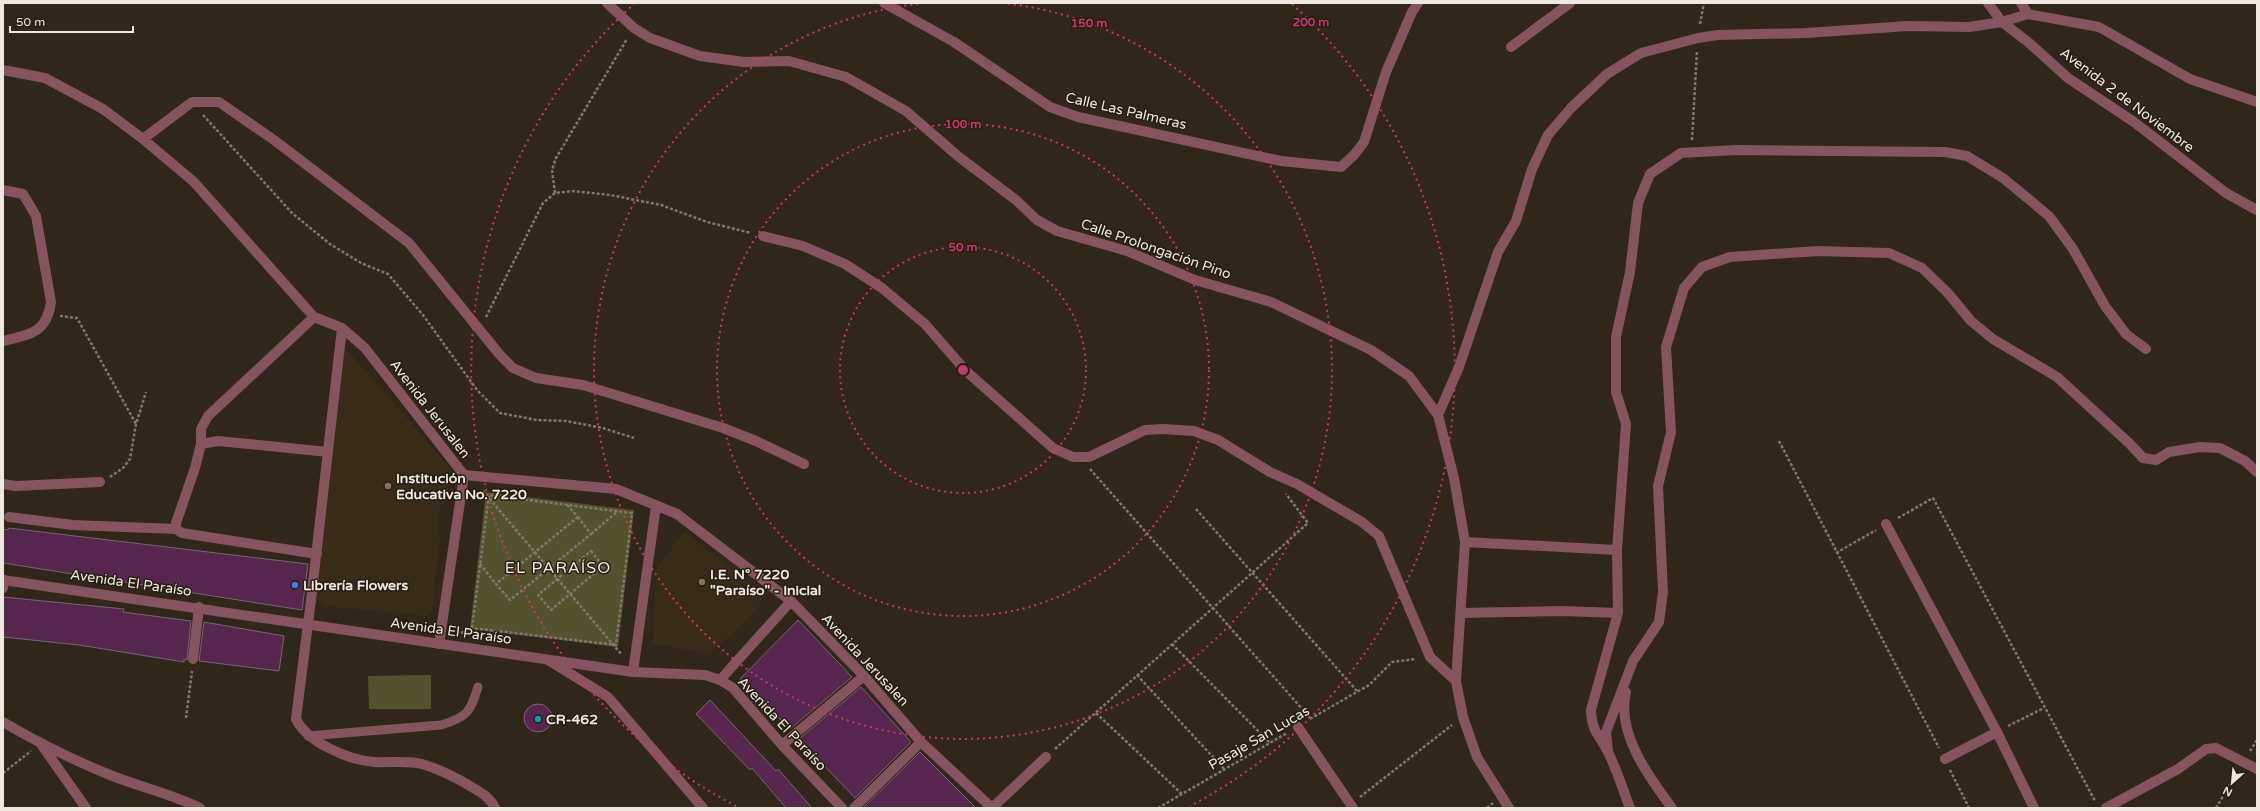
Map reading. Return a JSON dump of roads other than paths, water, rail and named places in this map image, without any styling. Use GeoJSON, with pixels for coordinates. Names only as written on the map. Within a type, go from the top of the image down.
{"type":"FeatureCollection","features":[{"type":"Feature","properties":{"kind":"street","name":"Calle Prolongación Pino"},"geometry":{"type":"LineString","coordinates":[[607,3],[634,28],[650,38],[700,56],[744,62],[788,61],[846,77],[906,111],[959,158],[1016,200],[1037,220],[1057,230],[1127,250],[1195,280],[1271,302],[1371,350],[1409,376],[1438,415],[1454,478],[1465,542],[1456,681],[1463,717],[1477,757],[1508,808]]}},
{"type":"Feature","properties":{"kind":"street","name":"Calle Las Palmeras"},"geometry":{"type":"LineString","coordinates":[[884,3],[954,42],[1050,107],[1078,117],[1281,161],[1341,167],[1354,155],[1364,142],[1386,72],[1412,12],[1418,3]]}},
{"type":"Feature","properties":{"kind":"street"},"geometry":{"type":"LineString","coordinates":[[1511,47],[1570,3]]}},
{"type":"Feature","properties":{"kind":"street","name":"Avenida 2 de Noviembre"},"geometry":{"type":"LineString","coordinates":[[1988,3],[2002,22],[2028,42],[2068,78],[2134,122],[2226,193],[2256,209]]}},
{"type":"Feature","properties":{"kind":"street"},"geometry":{"type":"LineString","coordinates":[[2022,3],[2028,14]]}},
{"type":"Feature","properties":{"kind":"street"},"geometry":{"type":"LineString","coordinates":[[1438,415],[1459,367],[1498,252],[1516,221],[1532,169],[1548,135],[1571,108],[1607,74],[1641,53],[1698,38],[1718,35],[1806,33],[1908,26],[1969,27],[2002,22],[2028,14],[2099,27],[2190,79],[2257,102]]}},
{"type":"Feature","properties":{"kind":"street","name":"Avenida Jerusalen"},"geometry":{"type":"LineString","coordinates":[[3,70],[46,78],[103,109],[143,139],[194,182],[314,317],[342,328],[365,348],[464,475],[616,489],[677,514],[791,601],[864,676],[921,742],[992,808]]}},
{"type":"Feature","properties":{"kind":"street"},"geometry":{"type":"LineString","coordinates":[[143,139],[192,102],[219,102],[280,144],[409,243],[479,330],[513,368],[536,378],[583,385],[723,428],[756,441],[804,464]]}},
{"type":"Feature","properties":{"kind":"street"},"geometry":{"type":"LineString","coordinates":[[1608,751],[1599,740],[1592,724],[1591,710],[1618,614],[1617,550],[1626,424],[1616,392],[1616,337],[1630,272],[1638,203],[1650,174],[1681,153],[1737,150],[1945,152],[1967,156],[2003,178],[2049,216],[2073,250],[2105,306],[2126,334],[2146,349]]}},
{"type":"Feature","properties":{"kind":"street"},"geometry":{"type":"LineString","coordinates":[[3,190],[23,194],[36,216],[51,302],[50,314],[44,325],[29,336],[3,341]]}},
{"type":"Feature","properties":{"kind":"street"},"geometry":{"type":"LineString","coordinates":[[763,236],[804,246],[845,264],[882,288],[924,324],[966,370],[1053,448],[1073,457],[1089,457],[1145,430],[1163,429],[1194,431],[1218,440],[1270,472],[1297,484],[1362,522],[1379,536],[1430,657],[1456,681]]}},
{"type":"Feature","properties":{"kind":"street"},"geometry":{"type":"LineString","coordinates":[[1630,808],[1608,751],[1606,732],[1633,661],[1659,622],[1663,592],[1658,486],[1671,432],[1666,347],[1684,288],[1702,267],[1730,257],[1818,251],[1889,253],[1922,268],[1947,292],[1971,321],[1993,339],[2057,377],[2130,444],[2143,458],[2156,460],[2170,452],[2200,447],[2220,448],[2245,461],[2257,472]]}},
{"type":"Feature","properties":{"kind":"street"},"geometry":{"type":"LineString","coordinates":[[176,529],[176,523],[201,444],[201,429],[208,416],[314,317]]}},
{"type":"Feature","properties":{"kind":"street"},"geometry":{"type":"LineString","coordinates":[[342,328],[317,554],[296,719],[300,729],[308,736],[354,758],[374,762],[397,760],[422,764],[443,772],[486,796],[495,808]]}},
{"type":"Feature","properties":{"kind":"street"},"geometry":{"type":"LineString","coordinates":[[201,444],[218,441],[328,452]]}},
{"type":"Feature","properties":{"kind":"street"},"geometry":{"type":"LineString","coordinates":[[439,644],[464,475]]}},
{"type":"Feature","properties":{"kind":"street"},"geometry":{"type":"LineString","coordinates":[[3,484],[16,486],[100,482]]}},
{"type":"Feature","properties":{"kind":"street"},"geometry":{"type":"LineString","coordinates":[[633,672],[656,506]]}},
{"type":"Feature","properties":{"kind":"street"},"geometry":{"type":"LineString","coordinates":[[9,517],[73,524],[176,529],[182,533],[317,554]]}},
{"type":"Feature","properties":{"kind":"street"},"geometry":{"type":"LineString","coordinates":[[1886,524],[1997,732],[2034,808]]}},
{"type":"Feature","properties":{"kind":"street"},"geometry":{"type":"LineString","coordinates":[[1465,542],[1617,550]]}},
{"type":"Feature","properties":{"kind":"street","name":"Avenida El Paraíso"},"geometry":{"type":"LineString","coordinates":[[3,582],[199,607],[633,672],[705,675],[720,680],[733,688],[782,745],[842,808]]}},
{"type":"Feature","properties":{"kind":"street"},"geometry":{"type":"LineString","coordinates":[[720,680],[791,601]]}},
{"type":"Feature","properties":{"kind":"street"},"geometry":{"type":"LineString","coordinates":[[193,659],[199,607]]}},
{"type":"Feature","properties":{"kind":"street"},"geometry":{"type":"LineString","coordinates":[[1461,613],[1562,611],[1618,614]]}},
{"type":"Feature","properties":{"kind":"street"},"geometry":{"type":"LineString","coordinates":[[548,660],[608,697],[703,808]]}},
{"type":"Feature","properties":{"kind":"street"},"geometry":{"type":"LineString","coordinates":[[1633,661],[1623,702],[1628,732],[1638,755],[1672,808]]}},
{"type":"Feature","properties":{"kind":"street"},"geometry":{"type":"LineString","coordinates":[[782,745],[864,676]]}},
{"type":"Feature","properties":{"kind":"street"},"geometry":{"type":"LineString","coordinates":[[3,722],[40,744],[111,776],[159,791],[200,808]]}},
{"type":"Feature","properties":{"kind":"street"},"geometry":{"type":"LineString","coordinates":[[1298,727],[1352,806]]}},
{"type":"Feature","properties":{"kind":"street"},"geometry":{"type":"LineString","coordinates":[[1945,759],[1997,732]]}},
{"type":"Feature","properties":{"kind":"street"},"geometry":{"type":"LineString","coordinates":[[854,808],[921,742]]}},
{"type":"Feature","properties":{"kind":"street"},"geometry":{"type":"LineString","coordinates":[[40,744],[86,808]]}},
{"type":"Feature","properties":{"kind":"street"},"geometry":{"type":"LineString","coordinates":[[2106,808],[2178,769],[2206,749],[2216,748],[2257,769]]}},
{"type":"Feature","properties":{"kind":"street"},"geometry":{"type":"LineString","coordinates":[[992,808],[1046,757]]}},
{"type":"Feature","properties":{"kind":"lane"},"geometry":{"type":"LineString","coordinates":[[308,736],[448,723],[461,719],[471,709],[478,687]]}},
{"type":"Feature","properties":{"kind":"place","name":"Institución Educativa No. 7220"},"geometry":{"type":"Point","coordinates":[388,486]}},
{"type":"Feature","properties":{"kind":"place","name":"I.E. N° 7220 \"Paraíso\" - Inicial"},"geometry":{"type":"Point","coordinates":[702,582]}},
{"type":"Feature","properties":{"kind":"place","name":"Librería Flowers"},"geometry":{"type":"Point","coordinates":[295,585]}},
{"type":"Feature","properties":{"kind":"place","name":"CR-462"},"geometry":{"type":"Point","coordinates":[538,719]}},
{"type":"Feature","properties":{"kind":"district","name":"EL PARAÍSO"},"geometry":{"type":"Point","coordinates":[558,568]}}]}
